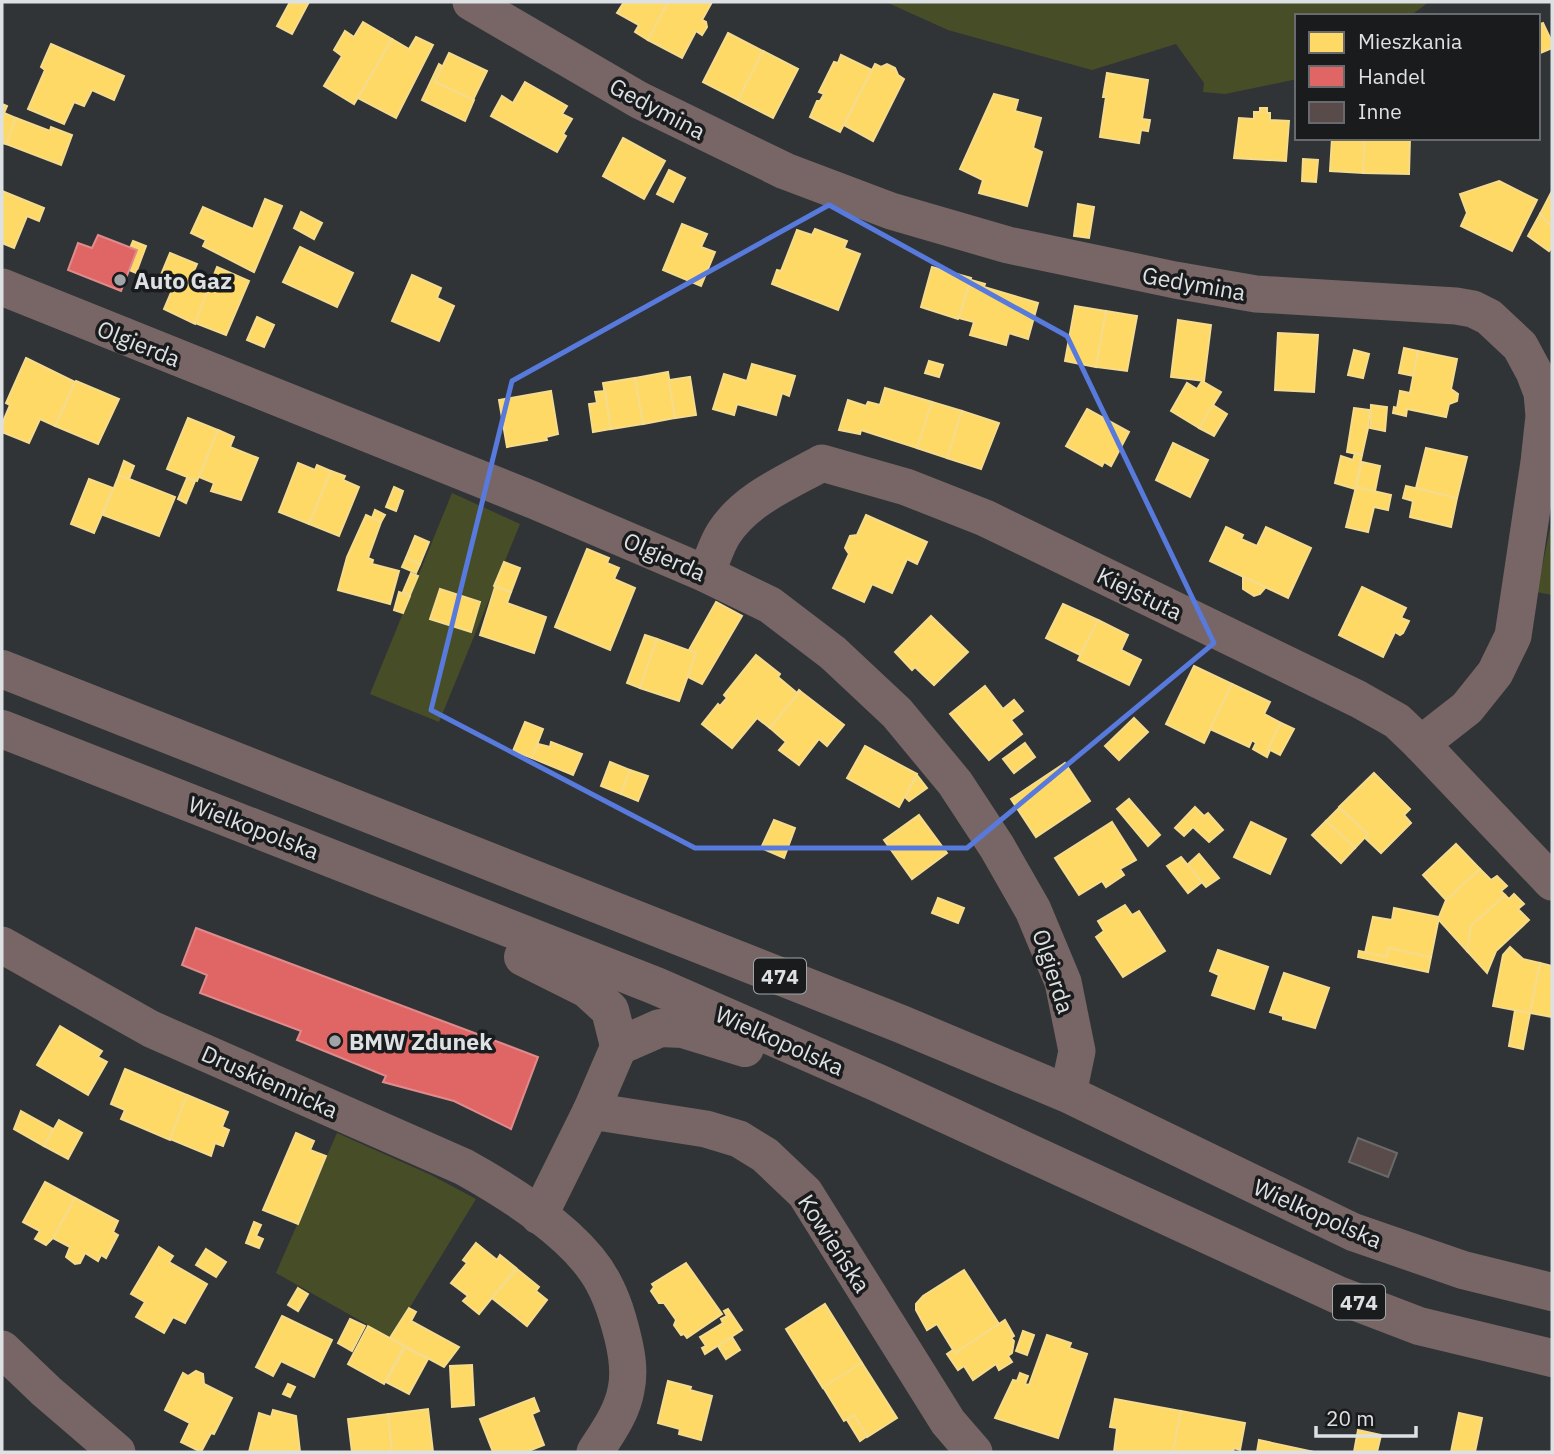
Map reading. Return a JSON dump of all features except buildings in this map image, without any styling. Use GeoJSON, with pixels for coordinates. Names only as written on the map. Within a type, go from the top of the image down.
{"type":"FeatureCollection","features":[{"type":"Feature","properties":{"kind":"main road","name":"Wielkopolska"},"geometry":{"type":"LineString","coordinates":[[2,669],[901,1024],[1068,1094],[1353,1232],[1463,1270],[1552,1292]]}},
{"type":"Feature","properties":{"kind":"main road","name":"Wielkopolska"},"geometry":{"type":"LineString","coordinates":[[2,729],[656,986],[878,1083],[1338,1294],[1419,1326],[1552,1358]]}},
{"type":"Feature","properties":{"kind":"main road"},"geometry":{"type":"LineString","coordinates":[[391,881],[508,949],[587,989],[610,1010],[619,1046],[660,1028],[683,1029],[788,1061],[878,1083]]}},
{"type":"Feature","properties":{"kind":"street","name":"Gedymina"},"geometry":{"type":"LineString","coordinates":[[471,2],[639,100],[785,171],[891,211],[1008,245],[1175,280],[1256,294],[1456,306],[1473,309],[1489,317],[1520,346],[1542,393],[1544,416],[1513,636],[1495,673],[1467,709],[1421,744]]}},
{"type":"Feature","properties":{"kind":"street","name":"Olgierda"},"geometry":{"type":"LineString","coordinates":[[2,287],[533,500],[706,574],[770,605],[833,653],[897,712],[955,783],[997,847],[1033,910],[1063,982],[1077,1051],[1068,1094]]}},
{"type":"Feature","properties":{"kind":"street","name":"Kiejstuta"},"geometry":{"type":"LineString","coordinates":[[706,574],[723,534],[736,517],[755,501],[822,463],[906,487],[985,518],[1358,699],[1397,721],[1552,882]]}},
{"type":"Feature","properties":{"kind":"street","name":"Druskiennicka"},"geometry":{"type":"LineString","coordinates":[[2,945],[151,1029],[464,1167],[500,1187],[579,1250],[602,1279],[616,1311],[629,1364],[626,1391],[614,1421],[595,1452]]}},
{"type":"Feature","properties":{"kind":"street"},"geometry":{"type":"LineString","coordinates":[[539,1216],[591,1111],[619,1046]]}},
{"type":"Feature","properties":{"kind":"street","name":"Kowieńska"},"geometry":{"type":"LineString","coordinates":[[591,1111],[706,1129],[739,1139],[765,1155],[804,1193],[948,1422],[974,1452]]}},
{"type":"Feature","properties":{"kind":"street"},"geometry":{"type":"LineString","coordinates":[[2,1349],[117,1452]]}},
{"type":"Feature","properties":{"kind":"highlighted area"},"geometry":{"type":"Polygon","coordinates":[[[829,205],[1067,336],[1214,643],[967,848],[695,848],[431,710],[512,381],[829,205]]]}},
{"type":"Feature","properties":{"kind":"green space"},"geometry":{"type":"Polygon","coordinates":[[[886,2],[1429,2],[1413,14],[1295,14],[1295,79],[1225,94],[1203,92],[1204,83],[1176,44],[1092,70],[948,30],[886,2]]]}},
{"type":"Feature","properties":{"kind":"green space"},"geometry":{"type":"Polygon","coordinates":[[[452,493],[520,524],[439,722],[370,694],[452,493]]]}},
{"type":"Feature","properties":{"kind":"green space"},"geometry":{"type":"Polygon","coordinates":[[[1552,519],[1552,595],[1537,592],[1552,519]]]}},
{"type":"Feature","properties":{"kind":"green space"},"geometry":{"type":"Polygon","coordinates":[[[337,1133],[431,1175],[476,1199],[391,1338],[276,1273],[337,1133]]]}},
{"type":"Feature","properties":{"kind":"place","name":"Auto Gaz"},"geometry":{"type":"Point","coordinates":[120,280]}},
{"type":"Feature","properties":{"kind":"place","name":"BMW Zdunek"},"geometry":{"type":"Point","coordinates":[335,1041]}}]}
